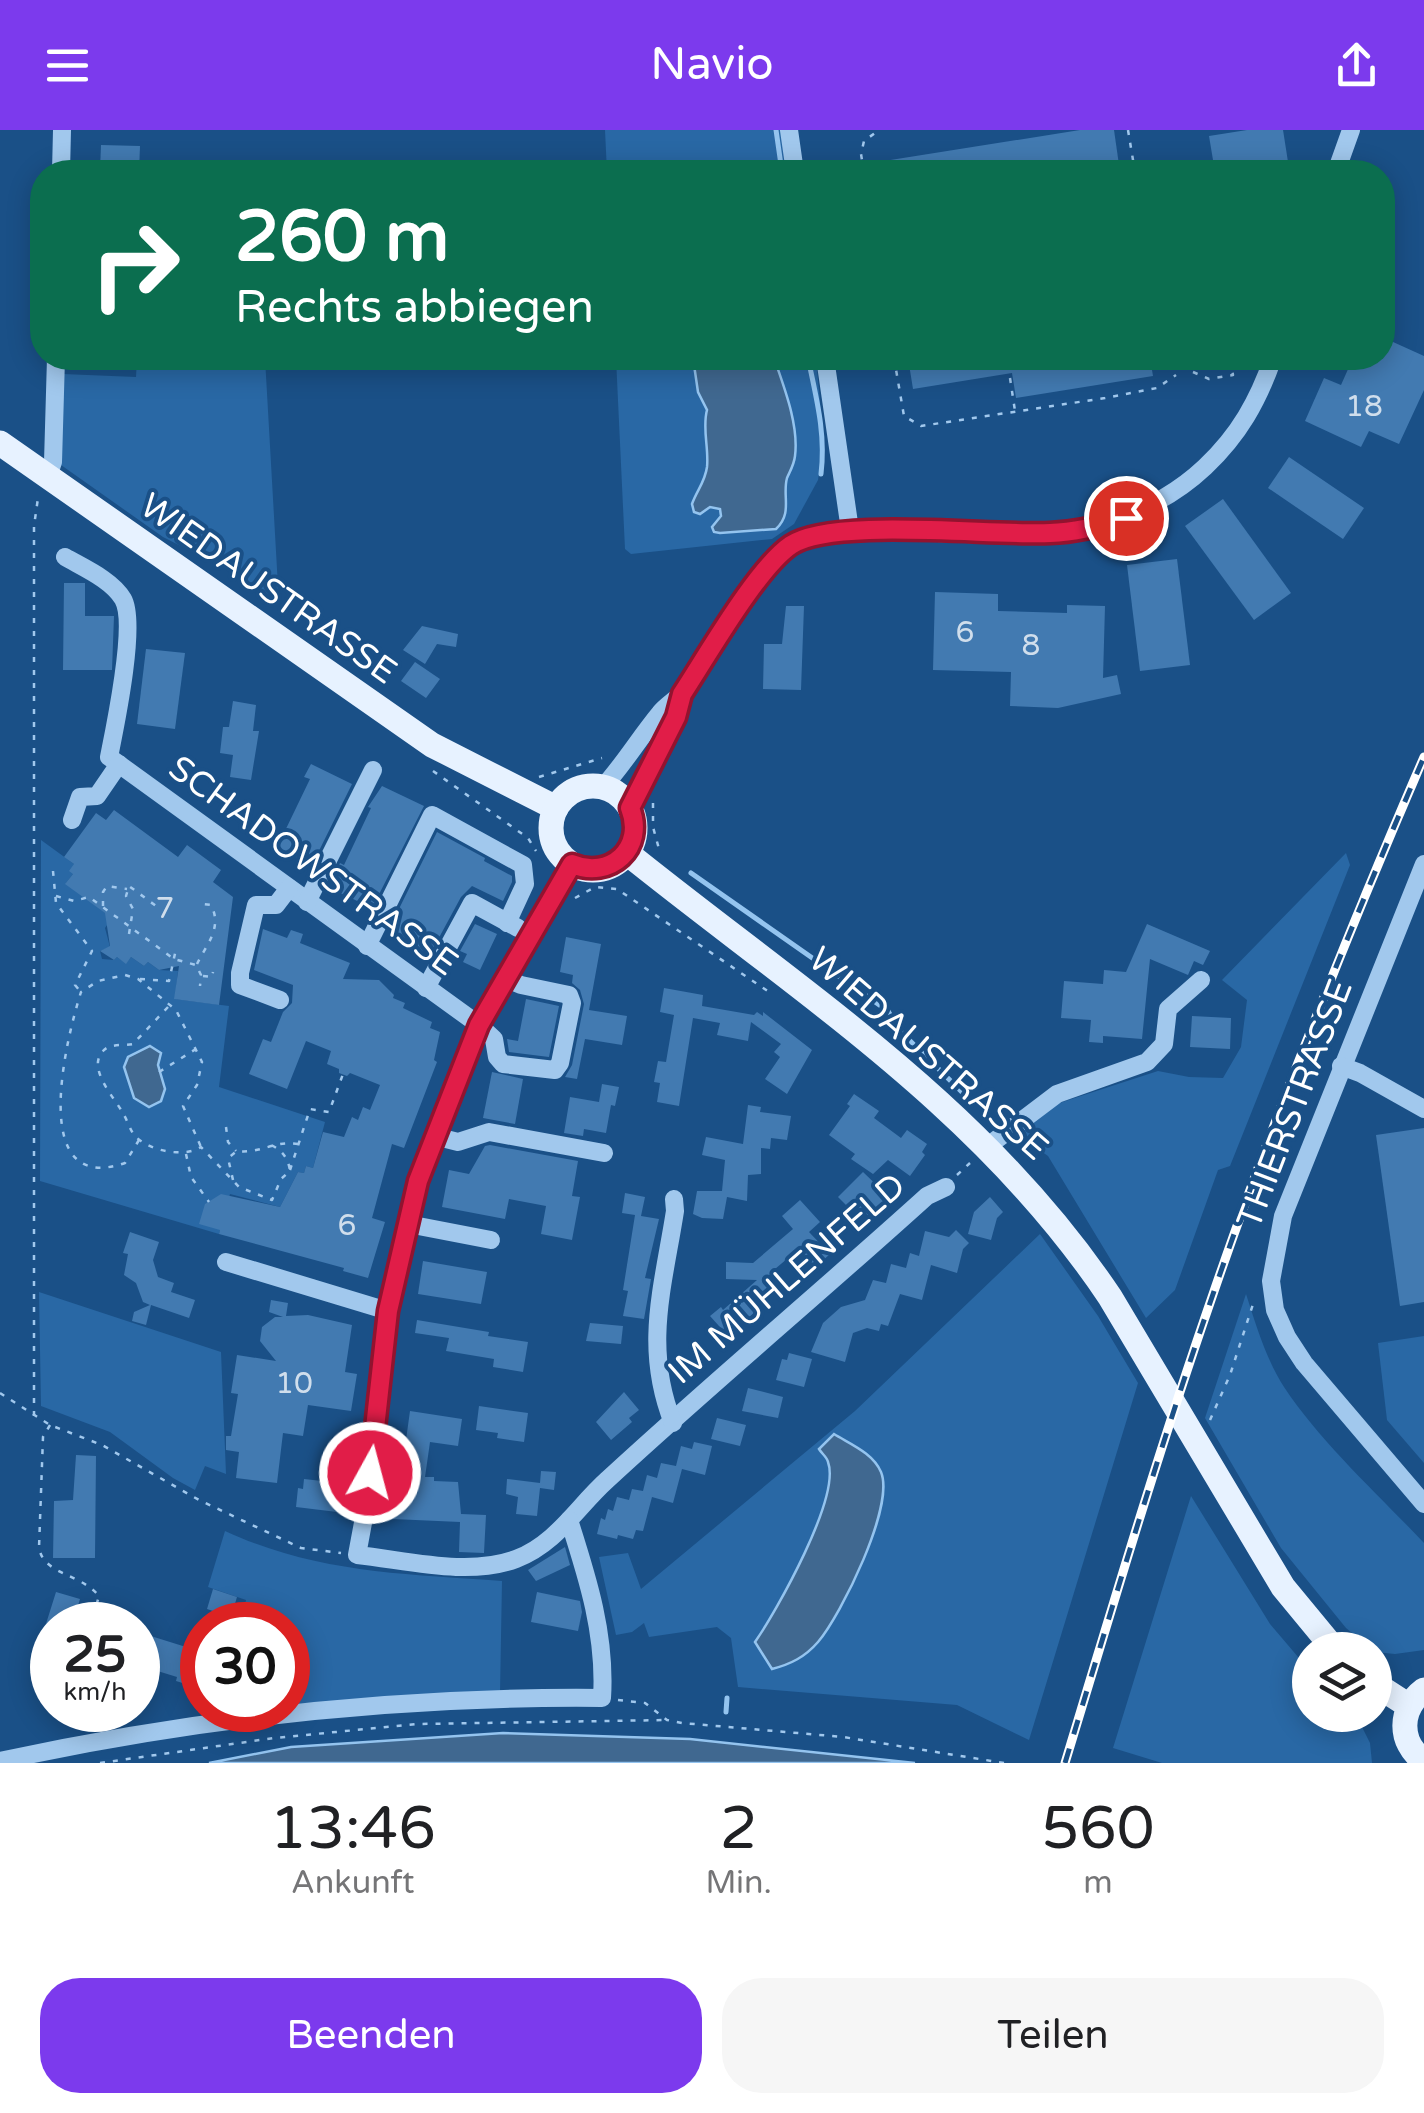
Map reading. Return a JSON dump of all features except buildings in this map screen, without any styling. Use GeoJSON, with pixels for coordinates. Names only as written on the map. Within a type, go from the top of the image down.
{"type":"FeatureCollection","features":[{"type":"Feature","properties":{"kind":"main road","name":"WIEDAUSTRASSE"},"geometry":{"type":"LineString","coordinates":[[0,443],[45,484],[432,745],[556,808]]}},
{"type":"Feature","properties":{"kind":"main road"},"geometry":{"type":"LineString","coordinates":[[602,787],[615,792],[630,808],[635,826],[627,853],[595,870],[572,864],[555,845],[552,820],[556,808],[576,789],[602,787]]}},
{"type":"Feature","properties":{"kind":"main road","name":"WIEDAUSTRASSE"},"geometry":{"type":"LineString","coordinates":[[627,853],[812,993],[1040,1202],[1081,1252],[1283,1586],[1320,1632]]}},
{"type":"Feature","properties":{"kind":"main road"},"geometry":{"type":"LineString","coordinates":[[1392,1690],[1416,1698],[1404,1733],[1410,1747],[1424,1761]]}},
{"type":"Feature","properties":{"kind":"street"},"geometry":{"type":"LineString","coordinates":[[61,160],[62,130]]}},
{"type":"Feature","properties":{"kind":"street"},"geometry":{"type":"LineString","coordinates":[[788,130],[793,160]]}},
{"type":"Feature","properties":{"kind":"street"},"geometry":{"type":"LineString","coordinates":[[1341,160],[1352,130]]}},
{"type":"Feature","properties":{"kind":"street"},"geometry":{"type":"LineString","coordinates":[[45,484],[53,462],[56,370]]}},
{"type":"Feature","properties":{"kind":"street"},"geometry":{"type":"LineString","coordinates":[[827,370],[850,530]]}},
{"type":"Feature","properties":{"kind":"street"},"geometry":{"type":"LineString","coordinates":[[602,787],[662,710],[682,694],[764,572],[782,552],[816,533],[1050,533],[1096,527],[1126,518],[1186,484],[1225,448],[1248,418],[1268,370]]}},
{"type":"Feature","properties":{"kind":"street"},"geometry":{"type":"LineString","coordinates":[[66,557],[107,583],[122,598],[128,612],[114,761],[97,796],[80,797],[72,820]]}},
{"type":"Feature","properties":{"kind":"street"},"geometry":{"type":"LineString","coordinates":[[630,808],[676,717],[682,694]]}},
{"type":"Feature","properties":{"kind":"street","name":"SCHADOWSTRASSE"},"geometry":{"type":"LineString","coordinates":[[114,761],[479,1025]]}},
{"type":"Feature","properties":{"kind":"street"},"geometry":{"type":"LineString","coordinates":[[308,902],[373,770]]}},
{"type":"Feature","properties":{"kind":"street"},"geometry":{"type":"LineString","coordinates":[[367,946],[432,815],[523,866],[525,884],[508,923]]}},
{"type":"Feature","properties":{"kind":"street"},"geometry":{"type":"LineString","coordinates":[[357,1555],[366,1512],[388,1311],[434,1136],[479,1025],[572,864]]}},
{"type":"Feature","properties":{"kind":"street","name":"THIERSTRASSE"},"geometry":{"type":"LineString","coordinates":[[1424,864],[1283,1216],[1270,1281],[1275,1310],[1304,1363],[1424,1504]]}},
{"type":"Feature","properties":{"kind":"street"},"geometry":{"type":"LineString","coordinates":[[280,1000],[240,985],[240,973],[256,905],[276,905],[289,888]]}},
{"type":"Feature","properties":{"kind":"street"},"geometry":{"type":"LineString","coordinates":[[426,988],[472,903],[531,936]]}},
{"type":"Feature","properties":{"kind":"street"},"geometry":{"type":"LineString","coordinates":[[479,1025],[494,1039],[503,1064],[551,1072],[558,1068],[572,1003],[569,995],[521,986],[506,979]]}},
{"type":"Feature","properties":{"kind":"street"},"geometry":{"type":"LineString","coordinates":[[982,1151],[1057,1094],[1148,1062],[1164,1044],[1168,1010],[1201,980]]}},
{"type":"Feature","properties":{"kind":"street"},"geometry":{"type":"LineString","coordinates":[[1340,1066],[1424,1109]]}},
{"type":"Feature","properties":{"kind":"street"},"geometry":{"type":"LineString","coordinates":[[434,1136],[458,1142],[489,1132],[604,1153]]}},
{"type":"Feature","properties":{"kind":"street","name":"IM MÜHLENFELD"},"geometry":{"type":"LineString","coordinates":[[357,1555],[459,1566],[488,1565],[516,1559],[548,1542],[605,1482],[927,1196],[946,1187]]}},
{"type":"Feature","properties":{"kind":"street","name":"IM MÜHLENFELD"},"geometry":{"type":"LineString","coordinates":[[673,1423],[654,1342],[676,1211],[674,1200]]}},
{"type":"Feature","properties":{"kind":"street"},"geometry":{"type":"LineString","coordinates":[[408,1224],[491,1240]]}},
{"type":"Feature","properties":{"kind":"street"},"geometry":{"type":"LineString","coordinates":[[226,1262],[388,1311]]}},
{"type":"Feature","properties":{"kind":"street"},"geometry":{"type":"LineString","coordinates":[[0,1761],[89,1742],[277,1714],[438,1701],[602,1698],[602,1647],[592,1592],[569,1520]]}},
{"type":"Feature","properties":{"kind":"path"},"geometry":{"type":"LineString","coordinates":[[864,160],[864,142],[880,130]]}},
{"type":"Feature","properties":{"kind":"path"},"geometry":{"type":"LineString","coordinates":[[1128,130],[1133,160]]}},
{"type":"Feature","properties":{"kind":"path"},"geometry":{"type":"LineString","coordinates":[[896,370],[904,416],[916,425],[1157,388],[1176,375]]}},
{"type":"Feature","properties":{"kind":"path"},"geometry":{"type":"LineString","coordinates":[[1193,372],[1210,379],[1233,376],[1232,370]]}},
{"type":"Feature","properties":{"kind":"path"},"geometry":{"type":"LineString","coordinates":[[1010,378],[1016,412]]}},
{"type":"Feature","properties":{"kind":"path"},"geometry":{"type":"LineString","coordinates":[[899,386],[910,384]]}},
{"type":"Feature","properties":{"kind":"path"},"geometry":{"type":"LineString","coordinates":[[34,1416],[34,526],[36,501],[45,484]]}},
{"type":"Feature","properties":{"kind":"path"},"geometry":{"type":"LineString","coordinates":[[53,871],[56,896],[66,918],[92,951],[76,985],[80,992],[58,1089],[63,1136],[76,1157],[100,1167],[125,1163],[139,1140]]}},
{"type":"Feature","properties":{"kind":"path"},"geometry":{"type":"LineString","coordinates":[[103,908],[102,892],[107,886],[128,886],[160,909]]}},
{"type":"Feature","properties":{"kind":"path"},"geometry":{"type":"LineString","coordinates":[[559,889],[575,898],[594,888],[617,889],[774,996]]}},
{"type":"Feature","properties":{"kind":"path"},"geometry":{"type":"LineString","coordinates":[[126,889],[133,909],[130,931]]}},
{"type":"Feature","properties":{"kind":"path"},"geometry":{"type":"LineString","coordinates":[[56,896],[74,902],[89,897],[130,931],[174,959],[196,966],[202,975],[200,986]]}},
{"type":"Feature","properties":{"kind":"path"},"geometry":{"type":"LineString","coordinates":[[196,966],[211,944],[216,914],[211,905],[202,906]]}},
{"type":"Feature","properties":{"kind":"path"},"geometry":{"type":"LineString","coordinates":[[80,992],[98,980],[125,974],[169,981],[176,949]]}},
{"type":"Feature","properties":{"kind":"path"},"geometry":{"type":"LineString","coordinates":[[202,975],[212,977],[213,972]]}},
{"type":"Feature","properties":{"kind":"path"},"geometry":{"type":"LineString","coordinates":[[138,979],[183,1018],[186,1035],[202,1062],[201,1075],[183,1106],[202,1147],[233,1182],[257,1196],[281,1202]]}},
{"type":"Feature","properties":{"kind":"path"},"geometry":{"type":"LineString","coordinates":[[169,1006],[133,1044],[104,1049],[98,1066],[139,1140],[186,1153],[202,1147]]}},
{"type":"Feature","properties":{"kind":"path"},"geometry":{"type":"LineString","coordinates":[[160,1072],[196,1048]]}},
{"type":"Feature","properties":{"kind":"path"},"geometry":{"type":"LineString","coordinates":[[272,1200],[281,1179],[290,1171],[310,1109],[329,1112],[343,1074]]}},
{"type":"Feature","properties":{"kind":"path"},"geometry":{"type":"LineString","coordinates":[[226,1127],[228,1142],[237,1151]]}},
{"type":"Feature","properties":{"kind":"path"},"geometry":{"type":"LineString","coordinates":[[233,1182],[228,1158],[237,1151],[254,1152],[282,1142],[298,1144]]}},
{"type":"Feature","properties":{"kind":"path"},"geometry":{"type":"LineString","coordinates":[[269,1144],[288,1161],[290,1171]]}},
{"type":"Feature","properties":{"kind":"path"},"geometry":{"type":"LineString","coordinates":[[946,1187],[982,1151]]}},
{"type":"Feature","properties":{"kind":"path"},"geometry":{"type":"LineString","coordinates":[[186,1153],[191,1177],[209,1202]]}},
{"type":"Feature","properties":{"kind":"path"},"geometry":{"type":"LineString","coordinates":[[1192,1433],[1214,1413],[1254,1301],[1270,1281]]}},
{"type":"Feature","properties":{"kind":"path"},"geometry":{"type":"LineString","coordinates":[[0,1393],[50,1425],[102,1445],[199,1500],[301,1548],[357,1555]]}},
{"type":"Feature","properties":{"kind":"path"},"geometry":{"type":"LineString","coordinates":[[50,1425],[43,1437],[39,1548],[42,1560],[47,1567],[90,1585],[99,1596],[98,1602]]}},
{"type":"Feature","properties":{"kind":"path"},"geometry":{"type":"LineString","coordinates":[[602,1698],[645,1702],[667,1720]]}},
{"type":"Feature","properties":{"kind":"path"},"geometry":{"type":"LineString","coordinates":[[100,1763],[274,1738],[418,1724],[620,1720],[667,1720],[843,1736],[1004,1763]]}},
{"type":"Feature","properties":{"kind":"shaded area"},"geometry":{"type":"Polygon","coordinates":[[[605,130],[782,130],[787,160],[606,160],[605,130]]]}},
{"type":"Feature","properties":{"kind":"shaded area"},"geometry":{"type":"Polygon","coordinates":[[[136,370],[266,370],[279,604],[224,568],[163,537],[61,465],[63,374],[136,377],[136,370]]]}},
{"type":"Feature","properties":{"kind":"shaded area"},"geometry":{"type":"Polygon","coordinates":[[[617,370],[817,370],[823,434],[821,462],[818,480],[794,524],[772,539],[631,554],[625,549],[617,370]]]}},
{"type":"Feature","properties":{"kind":"shaded area"},"geometry":{"type":"Polygon","coordinates":[[[695,370],[778,370],[790,406],[796,444],[787,478],[786,511],[776,529],[714,532],[712,527],[721,516],[720,509],[710,507],[700,514],[694,512],[692,504],[707,467],[707,410],[698,392],[695,370]]]}},
{"type":"Feature","properties":{"kind":"shaded area"},"geometry":{"type":"Polygon","coordinates":[[[41,840],[74,864],[66,883],[112,918],[105,928],[110,947],[100,951],[102,959],[117,957],[126,963],[131,957],[144,966],[148,962],[159,970],[178,971],[175,999],[229,1006],[219,1087],[325,1122],[313,1168],[306,1166],[304,1173],[298,1172],[280,1207],[230,1194],[219,1234],[40,1181],[41,840]]]}},
{"type":"Feature","properties":{"kind":"shaded area"},"geometry":{"type":"Polygon","coordinates":[[[1346,853],[1350,865],[1230,1166],[1218,1170],[1175,1290],[1146,1318],[1048,1156],[1017,1134],[1047,1107],[1158,1071],[1223,1078],[1241,1047],[1247,1000],[1222,980],[1346,853]]]}},
{"type":"Feature","properties":{"kind":"shaded area"},"geometry":{"type":"Polygon","coordinates":[[[150,1046],[161,1053],[158,1065],[165,1089],[161,1101],[149,1107],[134,1098],[124,1067],[128,1057],[150,1046]]]}},
{"type":"Feature","properties":{"kind":"shaded area"},"geometry":{"type":"Polygon","coordinates":[[[1040,1234],[1098,1316],[1138,1383],[1029,1740],[957,1705],[738,1687],[731,1638],[717,1627],[649,1637],[644,1623],[632,1632],[616,1635],[599,1557],[628,1553],[641,1589],[855,1411],[1040,1234]]]}},
{"type":"Feature","properties":{"kind":"shaded area"},"geometry":{"type":"Polygon","coordinates":[[[39,1292],[221,1352],[226,1474],[205,1466],[195,1490],[110,1432],[41,1406],[39,1292]]]}},
{"type":"Feature","properties":{"kind":"shaded area"},"geometry":{"type":"Polygon","coordinates":[[[1246,1294],[1272,1365],[1299,1408],[1424,1543],[1424,1650],[1392,1654],[1392,1632],[1351,1632],[1346,1628],[1281,1548],[1205,1418],[1246,1294]]]}},
{"type":"Feature","properties":{"kind":"shaded area"},"geometry":{"type":"Polygon","coordinates":[[[1424,1336],[1424,1463],[1387,1420],[1378,1343],[1424,1336]]]}},
{"type":"Feature","properties":{"kind":"shaded area"},"geometry":{"type":"Polygon","coordinates":[[[834,1434],[877,1465],[883,1488],[880,1509],[863,1560],[828,1628],[803,1656],[772,1669],[755,1642],[791,1581],[816,1526],[829,1479],[827,1460],[819,1449],[834,1434]]]}},
{"type":"Feature","properties":{"kind":"shaded area"},"geometry":{"type":"Polygon","coordinates":[[[1191,1496],[1270,1624],[1292,1650],[1292,1732],[1364,1732],[1372,1763],[1162,1763],[1113,1748],[1191,1496]]]}},
{"type":"Feature","properties":{"kind":"shaded area"},"geometry":{"type":"Polygon","coordinates":[[[225,1531],[293,1556],[360,1569],[502,1581],[500,1693],[310,1706],[310,1602],[246,1602],[208,1587],[225,1531]]]}},
{"type":"Feature","properties":{"kind":"shaded area"},"geometry":{"type":"Polygon","coordinates":[[[503,1733],[690,1739],[915,1763],[209,1763],[291,1747],[503,1733]]]}},
{"type":"Feature","properties":{"kind":"waterway"},"geometry":{"type":"LineString","coordinates":[[776,130],[780,160]]}},
{"type":"Feature","properties":{"kind":"waterway"},"geometry":{"type":"LineString","coordinates":[[811,370],[821,430],[821,474]]}},
{"type":"Feature","properties":{"kind":"waterway"},"geometry":{"type":"LineString","coordinates":[[691,873],[888,1011],[899,1030],[967,1097]]}},
{"type":"Feature","properties":{"kind":"waterway"},"geometry":{"type":"LineString","coordinates":[[726,1712],[727,1698]]}},
{"type":"Feature","properties":{"kind":"railway"},"geometry":{"type":"LineString","coordinates":[[1065,1763],[1191,1357],[1235,1231],[1312,1026],[1424,757]]}},
{"type":"Feature","properties":{"kind":"route"},"geometry":{"type":"LineString","coordinates":[[370,1473],[388,1311],[418,1181],[479,1025],[572,864],[595,870],[627,853],[634,835],[630,808],[636,790],[676,717],[682,694],[764,572],[792,544],[816,533],[1050,533],[1096,527],[1126,518]]}}]}
